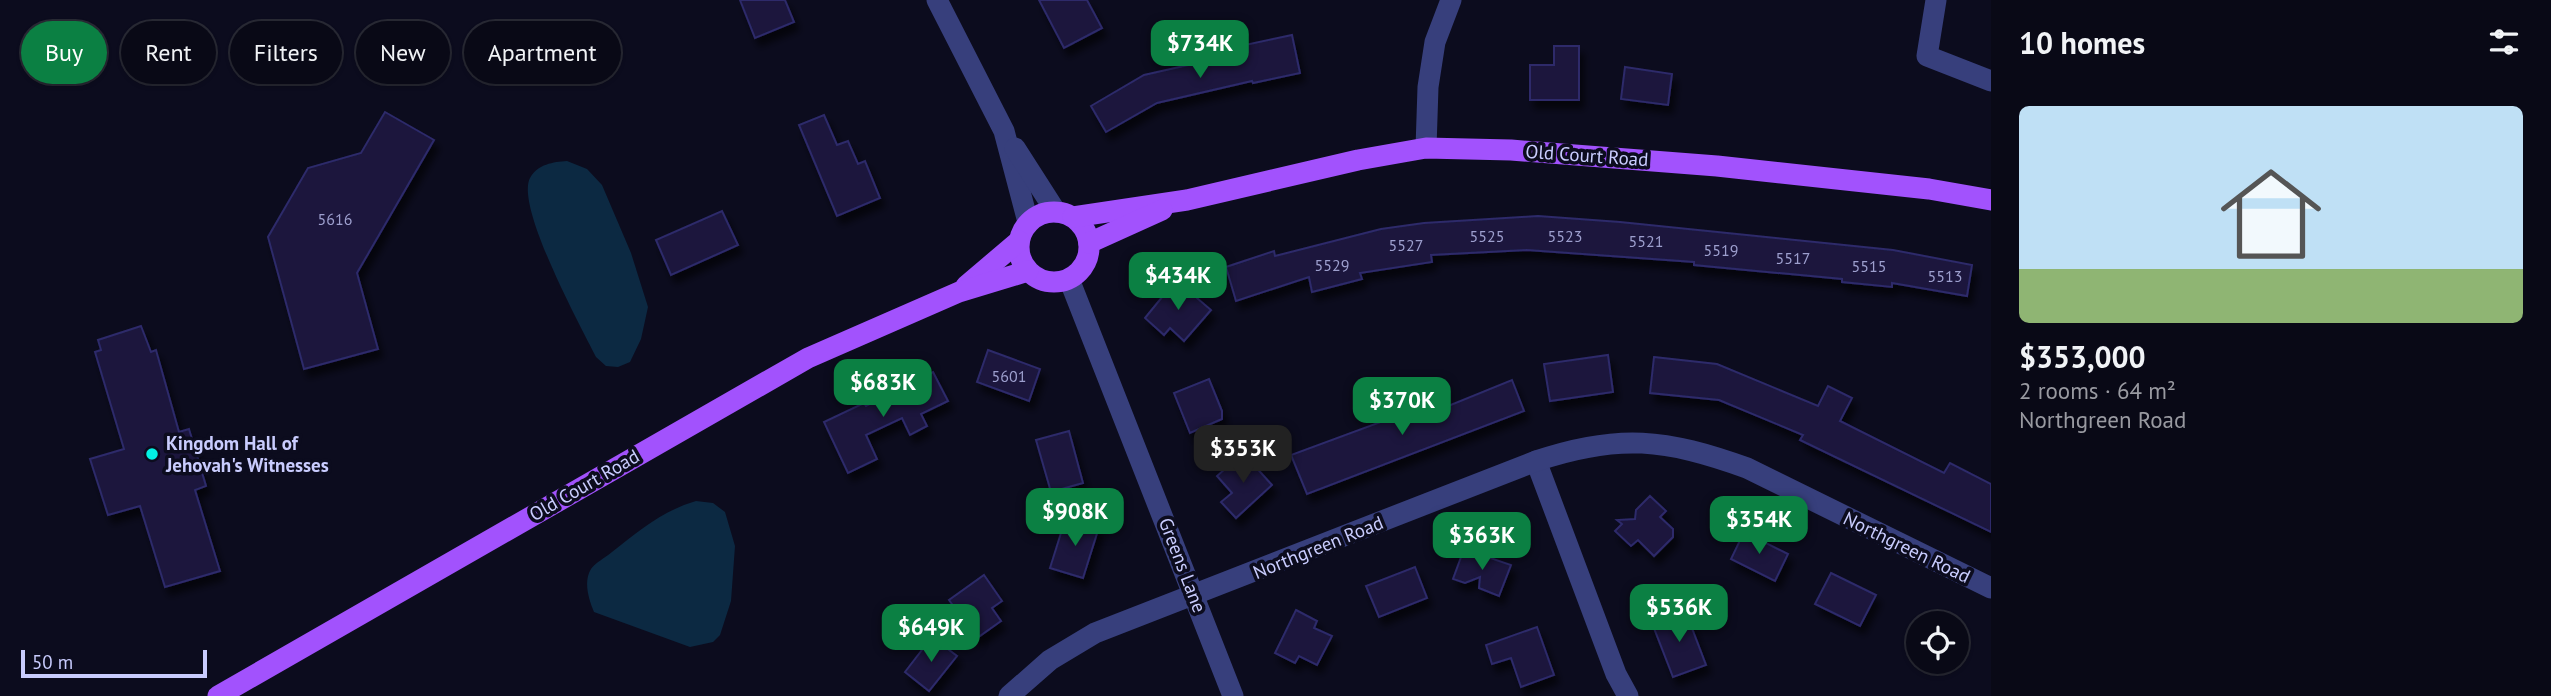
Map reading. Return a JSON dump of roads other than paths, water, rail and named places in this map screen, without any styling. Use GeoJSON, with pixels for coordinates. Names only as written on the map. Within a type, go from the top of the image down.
{"type":"FeatureCollection","features":[{"type":"Feature","properties":{"kind":"main road","name":"Old Court Road"},"geometry":{"type":"LineString","coordinates":[[1064,214],[1187,200],[1357,160],[1426,148],[1511,150],[1689,164],[1929,189],[1991,200]]}},
{"type":"Feature","properties":{"kind":"main road","name":"Old Court Road"},"geometry":{"type":"LineString","coordinates":[[1089,243],[1187,200]]}},
{"type":"Feature","properties":{"kind":"main road"},"geometry":{"type":"LineString","coordinates":[[1041,214],[1064,214],[1081,223],[1089,243],[1087,260],[1077,274],[1069,279],[1047,282],[1028,271],[1020,257],[1023,232],[1041,214]]}},
{"type":"Feature","properties":{"kind":"main road","name":"Old Court Road"},"geometry":{"type":"LineString","coordinates":[[959,292],[1023,232]]}},
{"type":"Feature","properties":{"kind":"main road","name":"Old Court Road"},"geometry":{"type":"LineString","coordinates":[[218,696],[808,358],[959,292],[1028,271]]}},
{"type":"Feature","properties":{"kind":"street"},"geometry":{"type":"LineString","coordinates":[[937,0],[1004,131],[1064,214]]}},
{"type":"Feature","properties":{"kind":"street"},"geometry":{"type":"LineString","coordinates":[[1426,148],[1428,87],[1435,41],[1451,0]]}},
{"type":"Feature","properties":{"kind":"street"},"geometry":{"type":"LineString","coordinates":[[1936,0],[1927,56],[1991,81]]}},
{"type":"Feature","properties":{"kind":"street"},"geometry":{"type":"LineString","coordinates":[[1004,131],[1023,232]]}},
{"type":"Feature","properties":{"kind":"street","name":"Greens Lane"},"geometry":{"type":"LineString","coordinates":[[1069,279],[1233,696]]}},
{"type":"Feature","properties":{"kind":"street","name":"Northgreen Road"},"geometry":{"type":"LineString","coordinates":[[1009,696],[1050,660],[1096,633],[1536,461],[1568,450],[1601,444],[1639,441],[1708,454],[1747,468],[1991,588]]}},
{"type":"Feature","properties":{"kind":"street"},"geometry":{"type":"LineString","coordinates":[[1536,461],[1616,674],[1628,696]]}},
{"type":"Feature","properties":{"kind":"water"},"geometry":{"type":"Polygon","coordinates":[[[567,161],[587,169],[602,185],[631,253],[648,307],[641,339],[630,362],[618,367],[606,366],[596,357],[552,267],[532,214],[528,192],[533,173],[551,163],[567,161]]]}},
{"type":"Feature","properties":{"kind":"water"},"geometry":{"type":"Polygon","coordinates":[[[696,501],[713,503],[725,512],[735,546],[731,601],[720,635],[713,642],[690,647],[594,612],[587,585],[593,567],[651,522],[696,501]]]}},
{"type":"Feature","properties":{"kind":"place","name":"Kingdom Hall of Jehovah's Witnesses"},"geometry":{"type":"Point","coordinates":[152,454]}}]}
